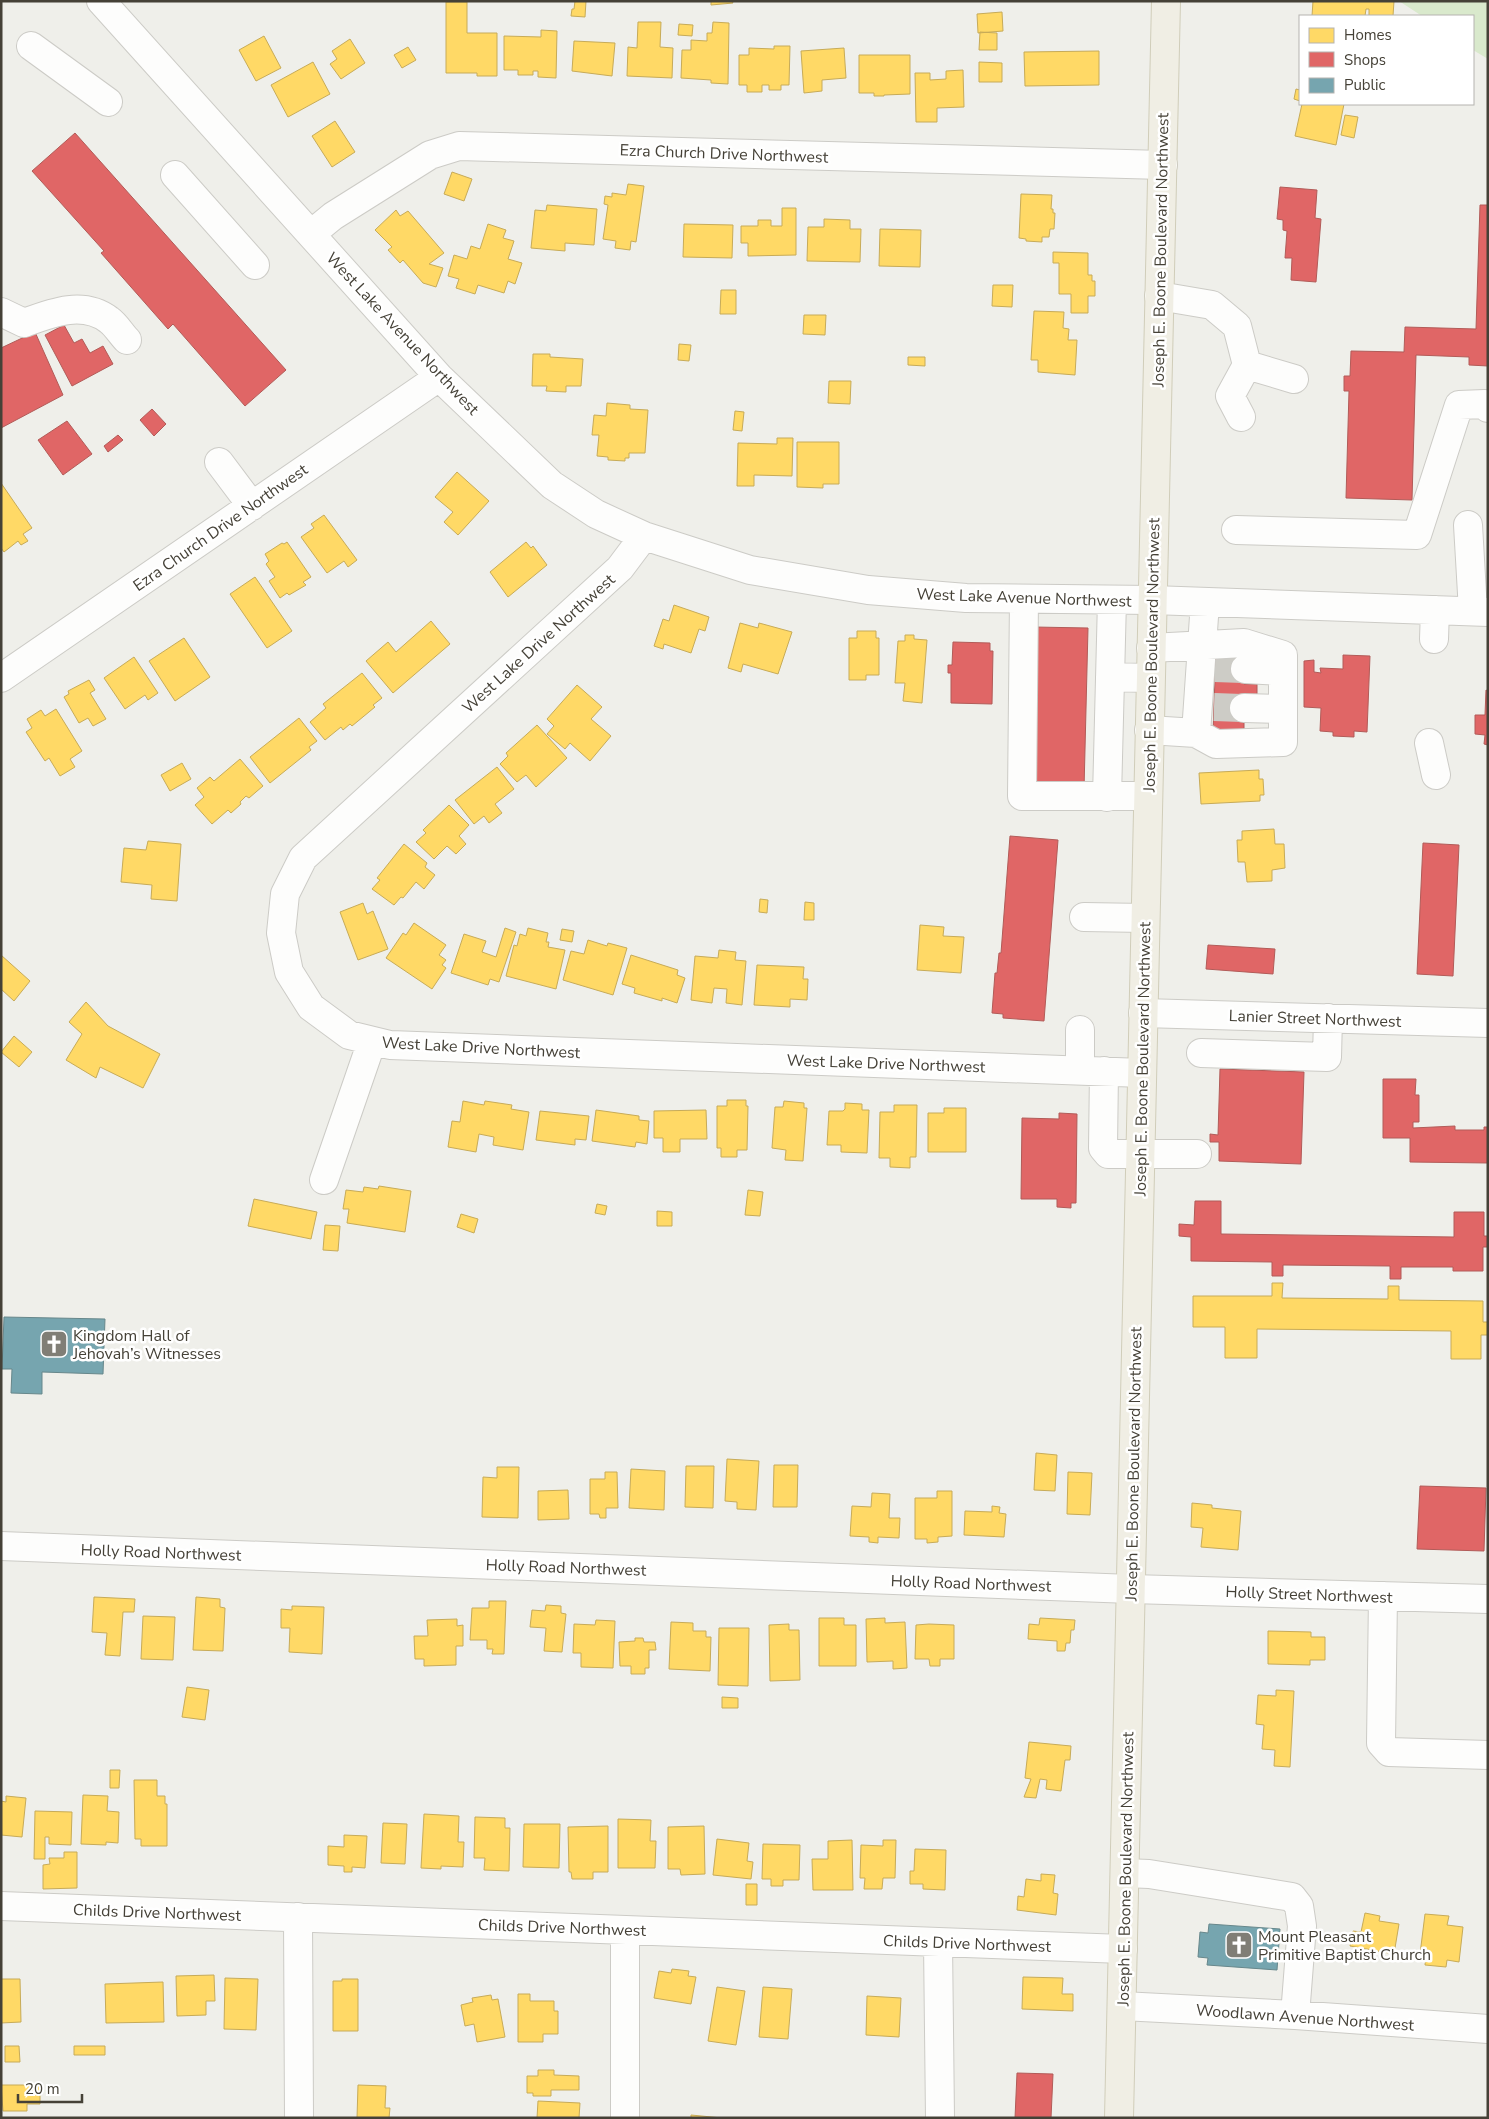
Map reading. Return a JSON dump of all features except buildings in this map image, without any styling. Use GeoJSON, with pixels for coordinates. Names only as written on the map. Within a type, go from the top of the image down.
{"type":"FeatureCollection","features":[{"type":"Feature","properties":{"kind":"main road","name":"Joseph E. Boone Boulevard Northwest"},"geometry":{"type":"LineString","coordinates":[[1119,2118],[1166,1]]}},
{"type":"Feature","properties":{"kind":"street","name":"West Lake Avenue Northwest"},"geometry":{"type":"LineString","coordinates":[[101,1],[440,376],[552,485],[596,514],[644,536],[750,570],[868,590],[966,598],[1152,600],[1480,612]]}},
{"type":"Feature","properties":{"kind":"street"},"geometry":{"type":"LineString","coordinates":[[31,46],[108,102]]}},
{"type":"Feature","properties":{"kind":"street","name":"Ezra Church Drive Northwest"},"geometry":{"type":"LineString","coordinates":[[311,234],[333,216],[430,155],[459,146],[1162,165]]}},
{"type":"Feature","properties":{"kind":"street"},"geometry":{"type":"LineString","coordinates":[[175,175],[255,265]]}},
{"type":"Feature","properties":{"kind":"street"},"geometry":{"type":"LineString","coordinates":[[1159,296],[1212,305],[1237,326],[1247,365],[1230,396],[1241,417]]}},
{"type":"Feature","properties":{"kind":"street"},"geometry":{"type":"LineString","coordinates":[[1,312],[24,323],[62,310],[80,309],[110,320],[127,340]]}},
{"type":"Feature","properties":{"kind":"street"},"geometry":{"type":"LineString","coordinates":[[1247,365],[1294,379]]}},
{"type":"Feature","properties":{"kind":"street","name":"Ezra Church Drive Northwest"},"geometry":{"type":"LineString","coordinates":[[1,678],[440,376]]}},
{"type":"Feature","properties":{"kind":"street"},"geometry":{"type":"LineString","coordinates":[[1236,530],[1417,535],[1459,405],[1485,404],[1488,408]]}},
{"type":"Feature","properties":{"kind":"street"},"geometry":{"type":"LineString","coordinates":[[219,462],[252,506]]}},
{"type":"Feature","properties":{"kind":"street"},"geometry":{"type":"LineString","coordinates":[[1468,525],[1480,612]]}},
{"type":"Feature","properties":{"kind":"street","name":"West Lake Drive Northwest"},"geometry":{"type":"LineString","coordinates":[[644,536],[620,568],[303,858],[285,894],[281,933],[289,972],[311,1007],[349,1034],[390,1045],[1142,1073]]}},
{"type":"Feature","properties":{"kind":"street"},"geometry":{"type":"LineString","coordinates":[[1024,599],[1022,796],[1148,796]]}},
{"type":"Feature","properties":{"kind":"street"},"geometry":{"type":"LineString","coordinates":[[1107,797],[1112,600]]}},
{"type":"Feature","properties":{"kind":"street"},"geometry":{"type":"LineString","coordinates":[[1196,733],[1206,706],[1205,602]]}},
{"type":"Feature","properties":{"kind":"street"},"geometry":{"type":"LineString","coordinates":[[1434,640],[1435,610]]}},
{"type":"Feature","properties":{"kind":"street"},"geometry":{"type":"LineString","coordinates":[[1149,730],[1196,733],[1216,744],[1283,742],[1283,655],[1244,643],[1205,660],[1151,648]]}},
{"type":"Feature","properties":{"kind":"street"},"geometry":{"type":"LineString","coordinates":[[1245,669],[1283,671]]}},
{"type":"Feature","properties":{"kind":"street"},"geometry":{"type":"LineString","coordinates":[[1110,677],[1150,678]]}},
{"type":"Feature","properties":{"kind":"street"},"geometry":{"type":"LineString","coordinates":[[1244,708],[1282,710]]}},
{"type":"Feature","properties":{"kind":"street"},"geometry":{"type":"LineString","coordinates":[[1429,743],[1436,775]]}},
{"type":"Feature","properties":{"kind":"street"},"geometry":{"type":"LineString","coordinates":[[1084,917],[1145,918]]}},
{"type":"Feature","properties":{"kind":"street","name":"Lanier Street Northwest"},"geometry":{"type":"LineString","coordinates":[[1143,1013],[1202,1034],[1328,1018],[1488,1023]]}},
{"type":"Feature","properties":{"kind":"street"},"geometry":{"type":"LineString","coordinates":[[1202,1034],[1327,1057],[1328,1018]]}},
{"type":"Feature","properties":{"kind":"street"},"geometry":{"type":"LineString","coordinates":[[1080,1030],[1092,1071],[1103,1148],[1108,1154],[1198,1154]]}},
{"type":"Feature","properties":{"kind":"street"},"geometry":{"type":"LineString","coordinates":[[324,1180],[372,1040]]}},
{"type":"Feature","properties":{"kind":"street","name":"Holly Road Northwest"},"geometry":{"type":"LineString","coordinates":[[1,1546],[1131,1589]]}},
{"type":"Feature","properties":{"kind":"street","name":"Holly Street Northwest"},"geometry":{"type":"LineString","coordinates":[[1131,1589],[1488,1600]]}},
{"type":"Feature","properties":{"kind":"street"},"geometry":{"type":"LineString","coordinates":[[1383,1596],[1381,1743],[1389,1752],[1488,1755]]}},
{"type":"Feature","properties":{"kind":"street"},"geometry":{"type":"LineString","coordinates":[[1125,1873],[1149,1874],[1292,1897],[1299,1906],[1302,1926],[1295,2015]]}},
{"type":"Feature","properties":{"kind":"street","name":"Childs Drive Northwest"},"geometry":{"type":"LineString","coordinates":[[1,1906],[1123,1949]]}},
{"type":"Feature","properties":{"kind":"street"},"geometry":{"type":"LineString","coordinates":[[298,1917],[299,2118]]}},
{"type":"Feature","properties":{"kind":"street"},"geometry":{"type":"LineString","coordinates":[[625,1930],[625,2118]]}},
{"type":"Feature","properties":{"kind":"street"},"geometry":{"type":"LineString","coordinates":[[938,1942],[940,2118]]}},
{"type":"Feature","properties":{"kind":"street","name":"Woodlawn Avenue Northwest"},"geometry":{"type":"LineString","coordinates":[[1122,2006],[1295,2015],[1488,2029]]}},
{"type":"Feature","properties":{"kind":"green space"},"geometry":{"type":"Polygon","coordinates":[[[1399,1],[1488,1],[1488,59],[1474,51],[1474,15],[1420,15],[1399,1]]]}},
{"type":"Feature","properties":{"kind":"tunnel"},"geometry":{"type":"LineString","coordinates":[[1215,668],[1245,669]]}},
{"type":"Feature","properties":{"kind":"tunnel"},"geometry":{"type":"LineString","coordinates":[[1214,707],[1244,708]]}},
{"type":"Feature","properties":{"kind":"place","name":"Kingdom Hall of Jehovah’s Witnesses"},"geometry":{"type":"Point","coordinates":[54,1344]}},
{"type":"Feature","properties":{"kind":"place","name":"Mount Pleasant Primitive Baptist Church"},"geometry":{"type":"Point","coordinates":[1239,1945]}}]}
